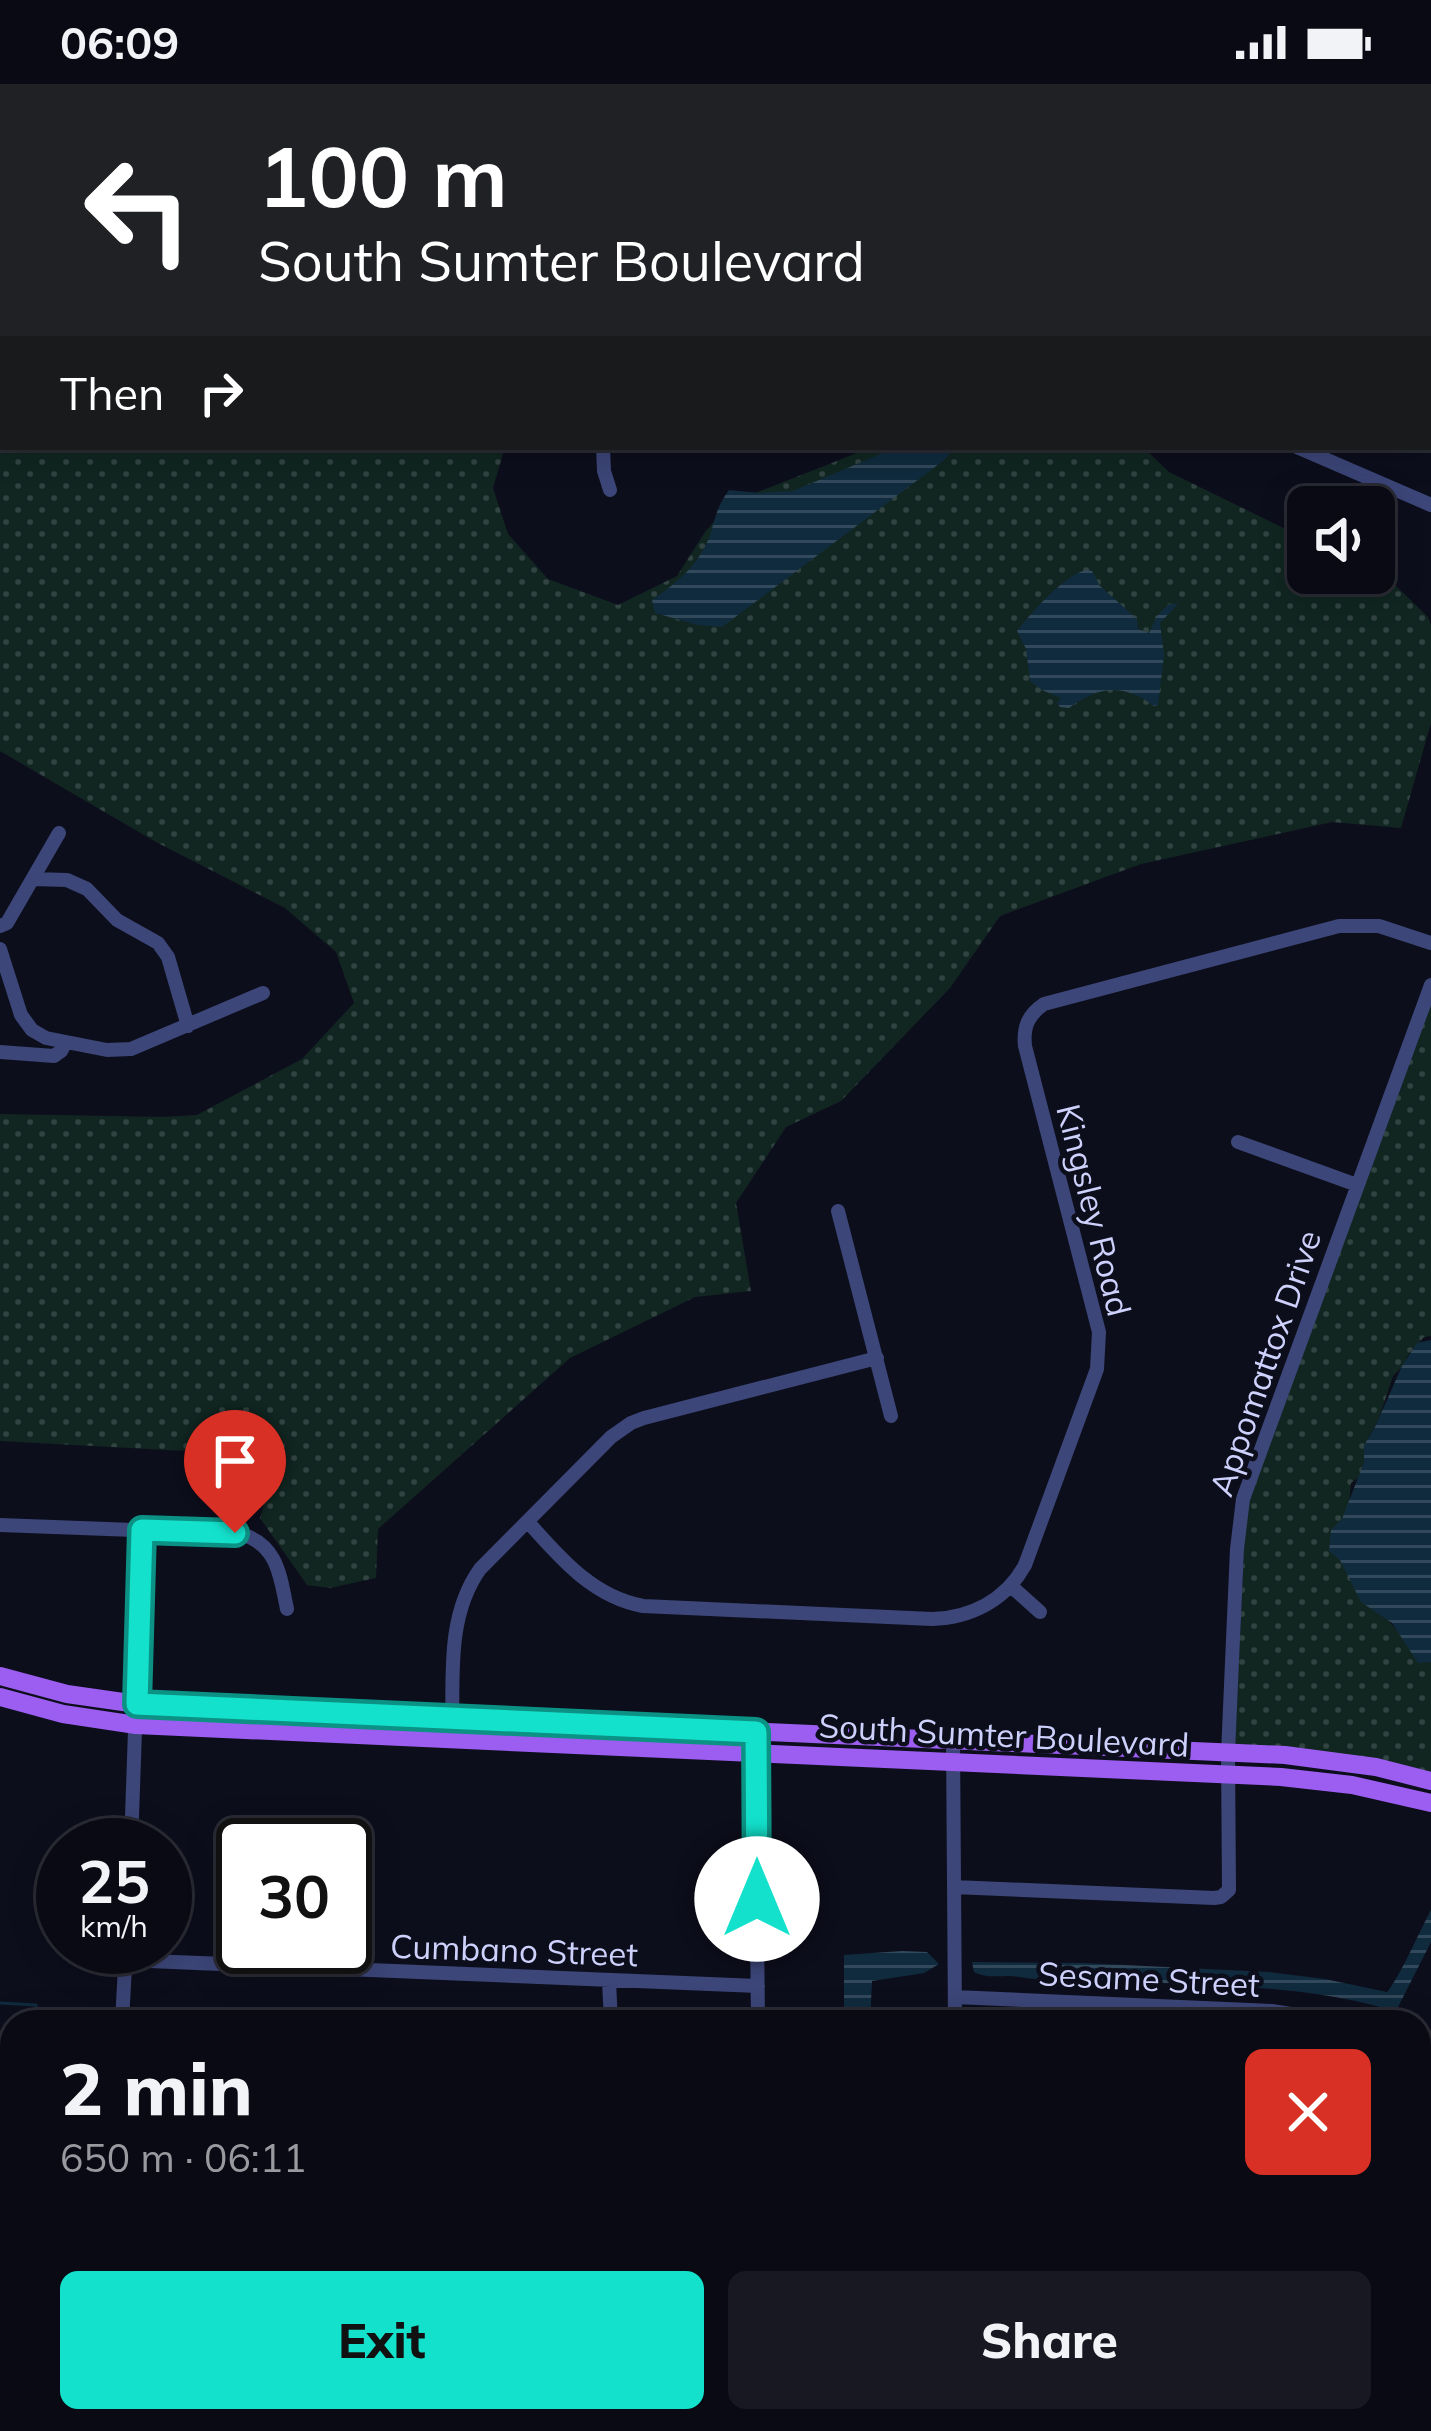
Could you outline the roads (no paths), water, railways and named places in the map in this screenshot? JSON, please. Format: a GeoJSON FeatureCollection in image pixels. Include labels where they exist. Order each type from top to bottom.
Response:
{"type":"FeatureCollection","features":[{"type":"Feature","properties":{"kind":"main road","name":"South Sumter Boulevard"},"geometry":{"type":"LineString","coordinates":[[0,1676],[67,1694],[137,1704],[1228,1753],[1327,1760],[1431,1781]]}},
{"type":"Feature","properties":{"kind":"main road","name":"South Sumter Boulevard"},"geometry":{"type":"LineString","coordinates":[[0,1697],[63,1714],[136,1725],[1228,1774],[1332,1782],[1431,1803]]}},
{"type":"Feature","properties":{"kind":"street"},"geometry":{"type":"LineString","coordinates":[[603,450],[610,490]]}},
{"type":"Feature","properties":{"kind":"street"},"geometry":{"type":"LineString","coordinates":[[1304,450],[1431,506]]}},
{"type":"Feature","properties":{"kind":"street"},"geometry":{"type":"LineString","coordinates":[[0,926],[8,922],[59,833]]}},
{"type":"Feature","properties":{"kind":"street"},"geometry":{"type":"LineString","coordinates":[[33,879],[68,880],[87,889],[117,920],[158,943],[168,957],[188,1026]]}},
{"type":"Feature","properties":{"kind":"street","name":"Kingsley Road"},"geometry":{"type":"LineString","coordinates":[[1011,1586],[1030,1554],[1100,1351],[1025,1046],[1030,1017],[1044,1004],[1339,926],[1379,926],[1431,943]]}},
{"type":"Feature","properties":{"kind":"street"},"geometry":{"type":"LineString","coordinates":[[0,950],[25,1023],[41,1036],[107,1050],[131,1049],[263,993]]}},
{"type":"Feature","properties":{"kind":"street","name":"Appomattox Drive"},"geometry":{"type":"LineString","coordinates":[[954,1887],[1220,1897],[1231,1886],[1226,1831],[1228,1753],[1243,1499],[1431,985]]}},
{"type":"Feature","properties":{"kind":"street"},"geometry":{"type":"LineString","coordinates":[[0,1052],[55,1056],[66,1042]]}},
{"type":"Feature","properties":{"kind":"street"},"geometry":{"type":"LineString","coordinates":[[1238,1142],[1357,1185]]}},
{"type":"Feature","properties":{"kind":"street"},"geometry":{"type":"LineString","coordinates":[[838,1210],[891,1416]]}},
{"type":"Feature","properties":{"kind":"street"},"geometry":{"type":"LineString","coordinates":[[452,1739],[455,1627],[462,1600],[480,1569],[611,1437],[631,1423],[877,1358]]}},
{"type":"Feature","properties":{"kind":"street"},"geometry":{"type":"LineString","coordinates":[[527,1522],[593,1587],[616,1600],[643,1606],[944,1618],[974,1611],[1011,1586],[1040,1612]]}},
{"type":"Feature","properties":{"kind":"street"},"geometry":{"type":"LineString","coordinates":[[0,1525],[252,1537],[266,1546],[277,1563],[286,1610]]}},
{"type":"Feature","properties":{"kind":"street"},"geometry":{"type":"LineString","coordinates":[[131,1818],[142,1530]]}},
{"type":"Feature","properties":{"kind":"street"},"geometry":{"type":"LineString","coordinates":[[756,1732],[758,2010]]}},
{"type":"Feature","properties":{"kind":"street"},"geometry":{"type":"LineString","coordinates":[[953,1740],[955,2010]]}},
{"type":"Feature","properties":{"kind":"street","name":"Cumbano Street"},"geometry":{"type":"LineString","coordinates":[[192,1957],[758,1986]]}},
{"type":"Feature","properties":{"kind":"street"},"geometry":{"type":"LineString","coordinates":[[123,2010],[124,1974]]}},
{"type":"Feature","properties":{"kind":"street"},"geometry":{"type":"LineString","coordinates":[[609,1981],[610,2010]]}},
{"type":"Feature","properties":{"kind":"street","name":"Sesame Street"},"geometry":{"type":"LineString","coordinates":[[955,1997],[1249,2010]]}},
{"type":"Feature","properties":{"kind":"water"},"geometry":{"type":"Polygon","coordinates":[[[890,450],[953,450],[722,627],[655,613],[652,600],[694,564],[729,490],[793,491],[890,450]]]}},
{"type":"Feature","properties":{"kind":"water"},"geometry":{"type":"Polygon","coordinates":[[[1087,570],[1137,619],[1138,629],[1149,633],[1169,604],[1178,604],[1160,623],[1164,655],[1158,705],[1111,690],[1069,708],[1060,707],[1061,698],[1030,681],[1026,649],[1017,631],[1059,586],[1087,570]]]}},
{"type":"Feature","properties":{"kind":"water"},"geometry":{"type":"Polygon","coordinates":[[[1431,1340],[1431,1662],[1418,1663],[1392,1623],[1361,1602],[1340,1560],[1329,1551],[1331,1530],[1342,1519],[1364,1462],[1364,1445],[1402,1366],[1417,1343],[1431,1340]]]}},
{"type":"Feature","properties":{"kind":"water"},"geometry":{"type":"Polygon","coordinates":[[[1431,1910],[1431,1942],[1397,2009],[1267,1989],[987,1976],[974,1972],[972,1962],[1269,1972],[1387,1992],[1431,1910]]]}},
{"type":"Feature","properties":{"kind":"water"},"geometry":{"type":"Polygon","coordinates":[[[927,1952],[939,1964],[924,1973],[872,1981],[871,2010],[844,2010],[844,1955],[927,1952]]]}},
{"type":"Feature","properties":{"kind":"waterway"},"geometry":{"type":"LineString","coordinates":[[0,2003],[36,2005],[37,2010]]}}]}
